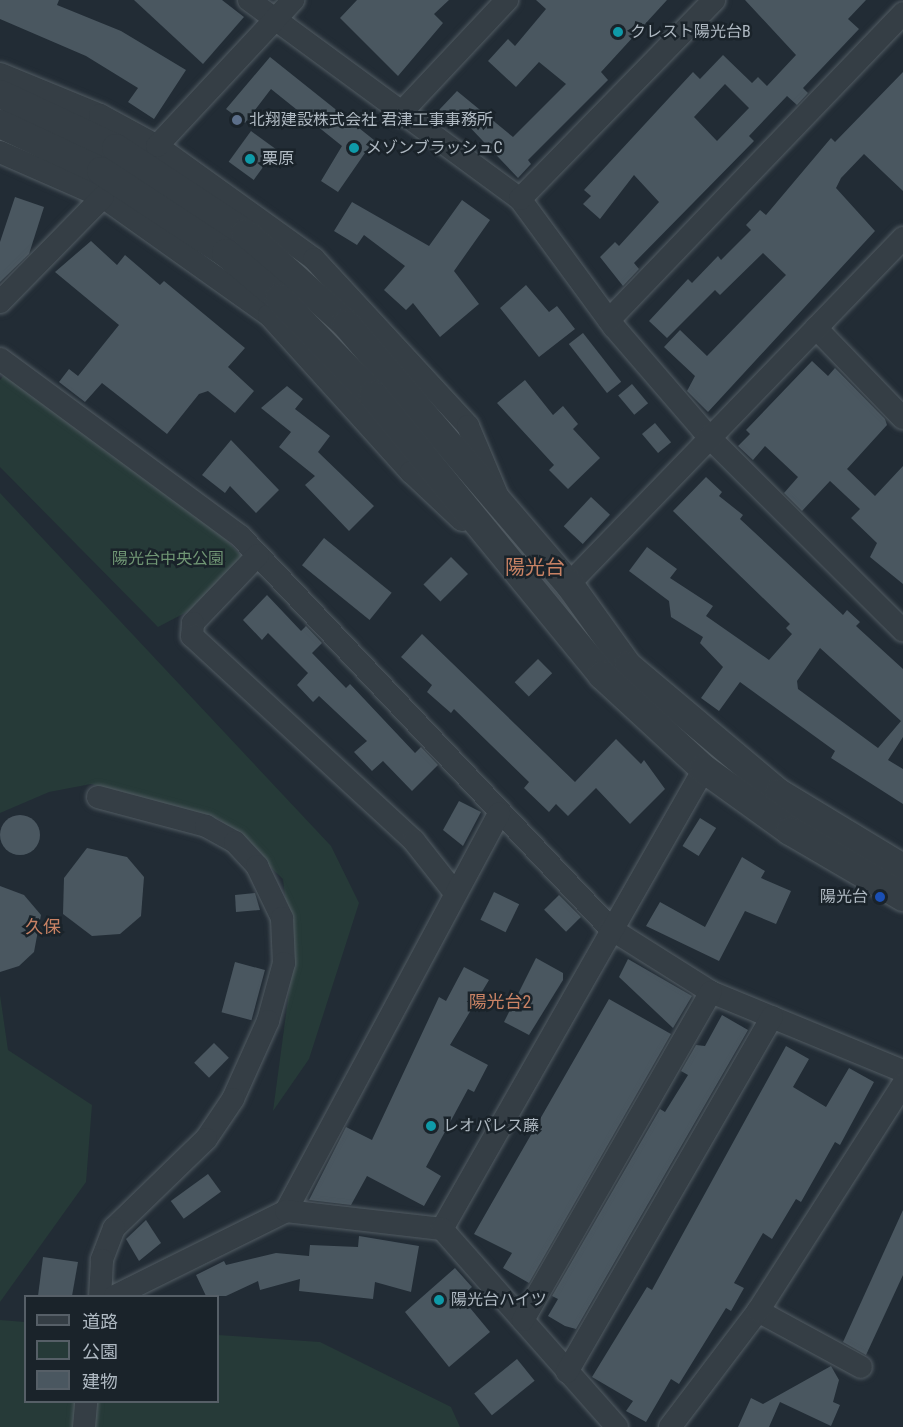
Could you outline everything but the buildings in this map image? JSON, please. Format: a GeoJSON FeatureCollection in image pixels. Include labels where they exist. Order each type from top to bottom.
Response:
{"type":"FeatureCollection","features":[{"type":"Feature","properties":{"kind":"street"},"geometry":{"type":"LineString","coordinates":[[249,0],[399,115],[520,199],[609,320],[709,437],[903,630]]}},
{"type":"Feature","properties":{"kind":"street"},"geometry":{"type":"LineString","coordinates":[[157,146],[292,0]]}},
{"type":"Feature","properties":{"kind":"street"},"geometry":{"type":"LineString","coordinates":[[399,115],[507,0]]}},
{"type":"Feature","properties":{"kind":"street"},"geometry":{"type":"LineString","coordinates":[[520,199],[714,0]]}},
{"type":"Feature","properties":{"kind":"street"},"geometry":{"type":"LineString","coordinates":[[609,320],[903,14]]}},
{"type":"Feature","properties":{"kind":"street"},"geometry":{"type":"LineString","coordinates":[[0,74],[157,146],[314,260],[384,332],[468,426],[502,508]]}},
{"type":"Feature","properties":{"kind":"street"},"geometry":{"type":"LineString","coordinates":[[0,94],[116,148],[245,234],[346,324],[457,476],[500,547],[602,675],[705,769],[833,860],[903,897]]}},
{"type":"Feature","properties":{"kind":"street"},"geometry":{"type":"LineString","coordinates":[[0,124],[102,171],[226,253],[328,344],[457,476],[502,508],[569,584],[628,666],[703,732],[779,793],[903,868]]}},
{"type":"Feature","properties":{"kind":"street"},"geometry":{"type":"LineString","coordinates":[[0,152],[103,197],[269,315],[411,472],[500,547]]}},
{"type":"Feature","properties":{"kind":"street"},"geometry":{"type":"LineString","coordinates":[[0,302],[103,197]]}},
{"type":"Feature","properties":{"kind":"street"},"geometry":{"type":"LineString","coordinates":[[569,584],[903,238]]}},
{"type":"Feature","properties":{"kind":"street"},"geometry":{"type":"LineString","coordinates":[[816,328],[903,418]]}},
{"type":"Feature","properties":{"kind":"street"},"geometry":{"type":"LineString","coordinates":[[0,359],[101,429],[258,555],[611,929],[711,992],[903,1071]]}},
{"type":"Feature","properties":{"kind":"street"},"geometry":{"type":"LineString","coordinates":[[258,555],[193,623],[192,636],[414,841],[455,893]]}},
{"type":"Feature","properties":{"kind":"street"},"geometry":{"type":"LineString","coordinates":[[442,1229],[611,929],[705,769]]}},
{"type":"Feature","properties":{"kind":"street"},"geometry":{"type":"LineString","coordinates":[[98,797],[206,826],[235,842],[257,866],[282,918],[284,963],[268,1022],[233,1099],[206,1139],[114,1228],[102,1260],[100,1295]]}},
{"type":"Feature","properties":{"kind":"street"},"geometry":{"type":"LineString","coordinates":[[286,1211],[500,813]]}},
{"type":"Feature","properties":{"kind":"street"},"geometry":{"type":"LineString","coordinates":[[523,1320],[711,992]]}},
{"type":"Feature","properties":{"kind":"street"},"geometry":{"type":"LineString","coordinates":[[567,1372],[772,1017]]}},
{"type":"Feature","properties":{"kind":"street"},"geometry":{"type":"LineString","coordinates":[[670,1427],[758,1311],[903,1084]]}},
{"type":"Feature","properties":{"kind":"street"},"geometry":{"type":"LineString","coordinates":[[117,1295],[286,1211],[442,1229],[617,1427]]}},
{"type":"Feature","properties":{"kind":"street"},"geometry":{"type":"LineString","coordinates":[[758,1311],[861,1367]]}},
{"type":"Feature","properties":{"kind":"street"},"geometry":{"type":"LineString","coordinates":[[84,1427],[86,1403]]}},
{"type":"Feature","properties":{"kind":"green space","name":"陽光台中央公園"},"geometry":{"type":"Polygon","coordinates":[[[5,374],[207,519],[244,559],[204,603],[158,627],[0,467],[0,380],[5,374]]]}},
{"type":"Feature","properties":{"kind":"green space"},"geometry":{"type":"Polygon","coordinates":[[[0,493],[331,846],[359,903],[309,1059],[273,1111],[293,962],[283,879],[219,819],[91,784],[49,792],[0,813],[0,493]]]}},
{"type":"Feature","properties":{"kind":"green space"},"geometry":{"type":"Polygon","coordinates":[[[0,995],[8,1050],[92,1105],[86,1182],[0,1302],[0,995]]]}},
{"type":"Feature","properties":{"kind":"green space"},"geometry":{"type":"Polygon","coordinates":[[[0,1320],[24,1322],[24,1403],[219,1403],[219,1335],[320,1342],[451,1407],[460,1427],[0,1427],[0,1320]]]}},
{"type":"Feature","properties":{"kind":"place","name":"クレスト陽光台B"},"geometry":{"type":"Point","coordinates":[618,32]}},
{"type":"Feature","properties":{"kind":"place","name":"北翔建設株式会社 君津工事事務所"},"geometry":{"type":"Point","coordinates":[237,120]}},
{"type":"Feature","properties":{"kind":"place","name":"メゾンブラッシュC"},"geometry":{"type":"Point","coordinates":[354,148]}},
{"type":"Feature","properties":{"kind":"place","name":"栗原"},"geometry":{"type":"Point","coordinates":[250,159]}},
{"type":"Feature","properties":{"kind":"place","name":"陽光台"},"geometry":{"type":"Point","coordinates":[880,897]}},
{"type":"Feature","properties":{"kind":"place","name":"レオパレス藤"},"geometry":{"type":"Point","coordinates":[431,1126]}},
{"type":"Feature","properties":{"kind":"place","name":"陽光台ハイツ"},"geometry":{"type":"Point","coordinates":[439,1300]}},
{"type":"Feature","properties":{"kind":"district","name":"陽光台"},"geometry":{"type":"Point","coordinates":[535,567]}},
{"type":"Feature","properties":{"kind":"district","name":"久保"},"geometry":{"type":"Point","coordinates":[43,927]}},
{"type":"Feature","properties":{"kind":"district","name":"陽光台2"},"geometry":{"type":"Point","coordinates":[500,1002]}}]}
